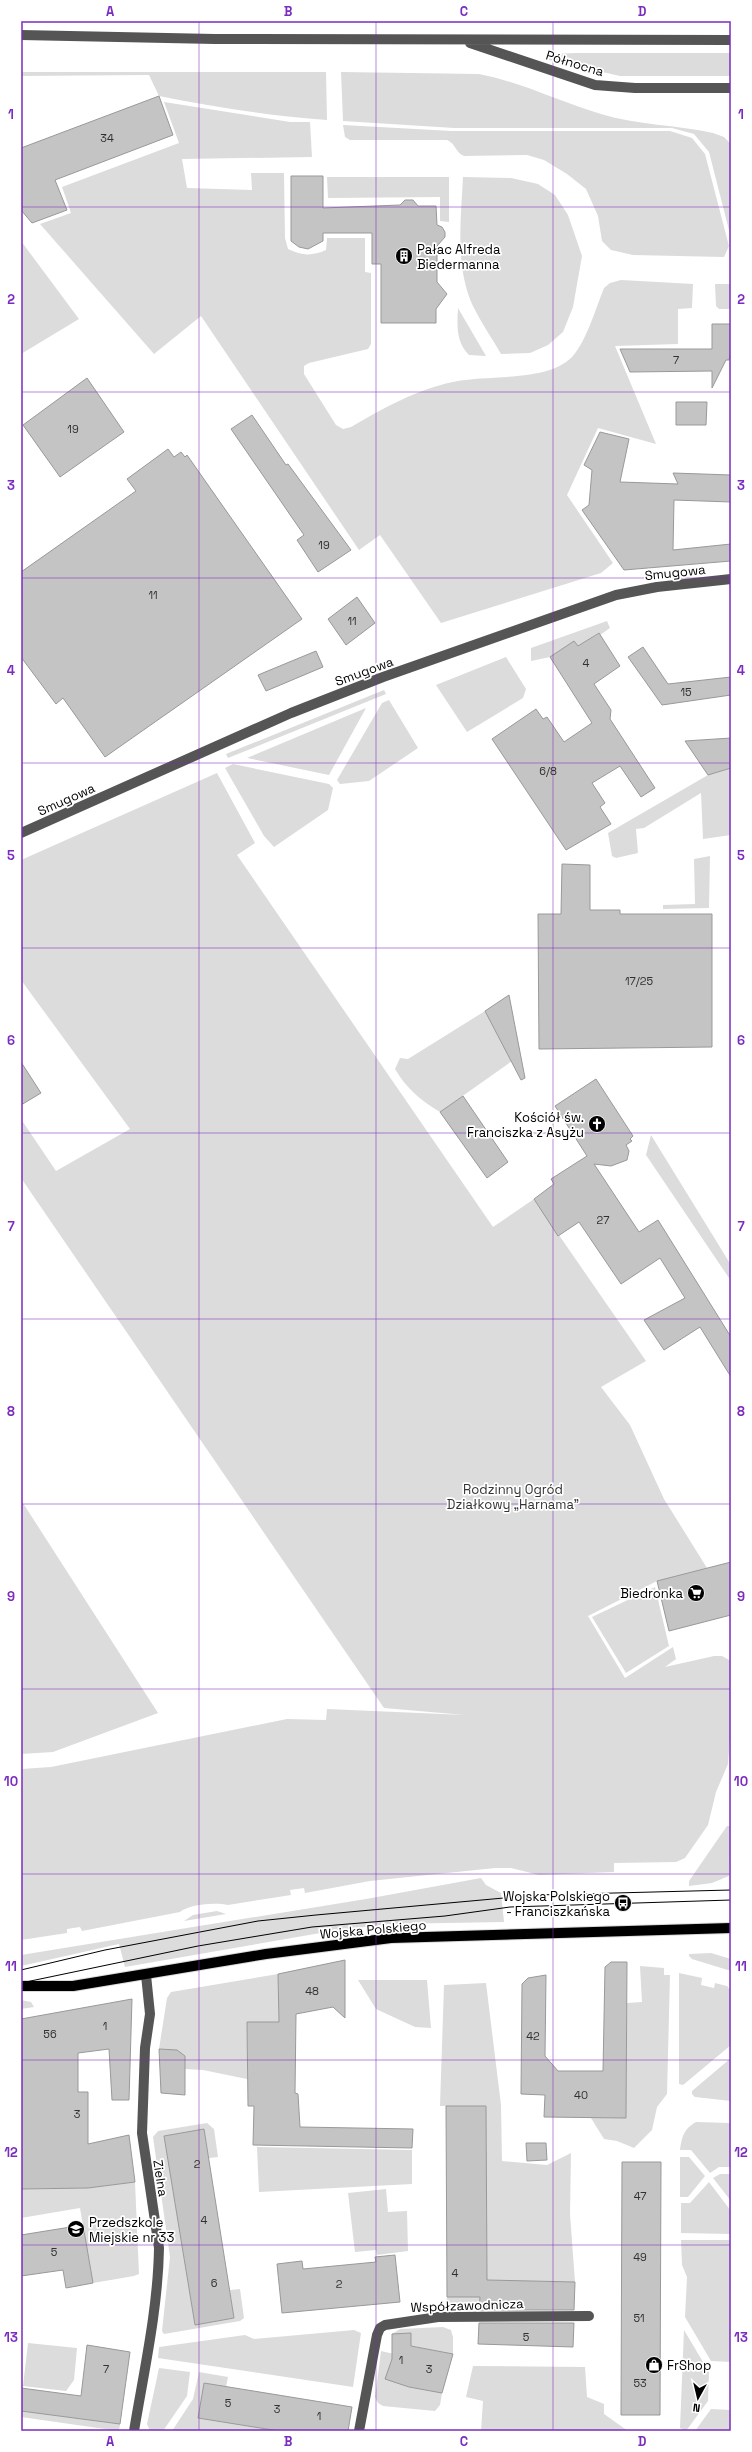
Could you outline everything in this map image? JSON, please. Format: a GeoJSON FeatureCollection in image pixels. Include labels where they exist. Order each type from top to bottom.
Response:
{"type":"FeatureCollection","features":[{"type":"Feature","properties":{"kind":"main road","name":"Wojska Polskiego"},"geometry":{"type":"LineString","coordinates":[[21,1986],[73,1986],[289,1951],[391,1938],[731,1928]]}},
{"type":"Feature","properties":{"kind":"street","name":"Północna"},"geometry":{"type":"LineString","coordinates":[[21,35],[215,39],[731,40]]}},
{"type":"Feature","properties":{"kind":"street","name":"Północna"},"geometry":{"type":"LineString","coordinates":[[463,40],[595,85],[636,88],[731,88]]}},
{"type":"Feature","properties":{"kind":"street","name":"Smugowa"},"geometry":{"type":"LineString","coordinates":[[21,833],[290,713],[390,675],[616,595],[657,586],[731,579]]}},
{"type":"Feature","properties":{"kind":"street","name":"Zielna"},"geometry":{"type":"LineString","coordinates":[[134,2431],[153,2315],[159,2248],[141,2122],[145,2048],[150,2014],[146,1975]]}},
{"type":"Feature","properties":{"kind":"street","name":"Współzawodnicza"},"geometry":{"type":"LineString","coordinates":[[359,2431],[380,2328],[402,2321],[438,2317],[589,2316]]}},
{"type":"Feature","properties":{"kind":"green space"},"geometry":{"type":"Polygon","coordinates":[[[731,53],[731,76],[620,76],[549,60],[548,57],[550,54],[731,53]]]}},
{"type":"Feature","properties":{"kind":"green space"},"geometry":{"type":"Polygon","coordinates":[[[21,72],[326,72],[327,120],[243,111],[159,96],[149,75],[21,76],[21,72]]]}},
{"type":"Feature","properties":{"kind":"green space"},"geometry":{"type":"Polygon","coordinates":[[[341,72],[479,74],[510,82],[615,118],[699,130],[724,137],[731,144],[731,238],[709,152],[694,134],[672,128],[454,128],[343,121],[341,72]]]}},
{"type":"Feature","properties":{"kind":"green space"},"geometry":{"type":"Polygon","coordinates":[[[164,102],[290,122],[310,122],[312,157],[182,159],[187,188],[252,190],[251,173],[284,173],[285,238],[288,249],[302,254],[316,253],[326,250],[327,238],[365,238],[365,272],[371,273],[371,344],[368,349],[309,363],[304,366],[304,374],[336,425],[343,429],[351,427],[400,400],[439,385],[467,380],[532,374],[547,371],[561,365],[572,357],[582,343],[604,288],[610,283],[621,280],[693,284],[692,308],[678,309],[678,344],[615,346],[656,444],[598,428],[567,495],[613,563],[601,573],[441,623],[380,535],[359,550],[201,316],[154,354],[40,224],[71,213],[62,187],[179,143],[164,102]]]}},
{"type":"Feature","properties":{"kind":"green space"},"geometry":{"type":"Polygon","coordinates":[[[343,125],[451,131],[670,131],[692,138],[705,154],[729,246],[724,257],[633,255],[611,250],[602,241],[598,216],[586,189],[567,174],[544,160],[527,155],[464,156],[459,153],[450,141],[447,140],[350,140],[345,137],[343,125]]]}},
{"type":"Feature","properties":{"kind":"green space"},"geometry":{"type":"Polygon","coordinates":[[[327,177],[449,177],[449,222],[440,221],[440,197],[328,198],[327,177]]]}},
{"type":"Feature","properties":{"kind":"green space"},"geometry":{"type":"Polygon","coordinates":[[[463,177],[511,178],[538,184],[555,195],[568,215],[582,256],[573,307],[563,332],[548,345],[530,353],[501,354],[472,304],[463,274],[461,258],[460,225],[463,177]]]}},
{"type":"Feature","properties":{"kind":"green space"},"geometry":{"type":"Polygon","coordinates":[[[21,241],[79,319],[21,354],[21,241]]]}},
{"type":"Feature","properties":{"kind":"green space"},"geometry":{"type":"Polygon","coordinates":[[[715,284],[731,284],[731,309],[719,309],[716,306],[715,284]]]}},
{"type":"Feature","properties":{"kind":"green space"},"geometry":{"type":"Polygon","coordinates":[[[458,308],[486,356],[469,355],[462,345],[458,333],[458,308]]]}},
{"type":"Feature","properties":{"kind":"green space"},"geometry":{"type":"Polygon","coordinates":[[[607,621],[610,628],[600,635],[598,633],[578,646],[574,642],[550,657],[531,661],[531,648],[607,621]]]}},
{"type":"Feature","properties":{"kind":"green space"},"geometry":{"type":"Polygon","coordinates":[[[506,657],[526,689],[523,698],[467,732],[436,685],[506,657]]]}},
{"type":"Feature","properties":{"kind":"green space"},"geometry":{"type":"Polygon","coordinates":[[[384,690],[386,694],[228,758],[226,754],[384,690]]]}},
{"type":"Feature","properties":{"kind":"green space"},"geometry":{"type":"Polygon","coordinates":[[[389,700],[418,748],[369,781],[340,784],[337,780],[382,703],[389,700]]]}},
{"type":"Feature","properties":{"kind":"green space"},"geometry":{"type":"Polygon","coordinates":[[[366,708],[329,775],[247,758],[366,708]]]}},
{"type":"Feature","properties":{"kind":"green space"},"geometry":{"type":"Polygon","coordinates":[[[233,764],[329,784],[333,788],[328,810],[274,847],[264,836],[225,768],[233,764]]]}},
{"type":"Feature","properties":{"kind":"green space"},"geometry":{"type":"Polygon","coordinates":[[[731,768],[731,835],[703,839],[701,793],[644,828],[636,829],[638,853],[616,858],[612,856],[608,833],[708,775],[731,768]]]}},
{"type":"Feature","properties":{"kind":"green space","name":"Rodzinny Ogród Działkowy „Harnama”"},"geometry":{"type":"Polygon","coordinates":[[[217,773],[255,843],[237,855],[493,1227],[534,1199],[646,1361],[601,1387],[630,1425],[664,1499],[707,1568],[657,1581],[588,1616],[625,1678],[673,1647],[676,1659],[665,1667],[714,1656],[722,1656],[731,1661],[731,1723],[728,1764],[716,1792],[708,1825],[685,1858],[676,1862],[614,1863],[614,1872],[539,1875],[511,1868],[495,1868],[370,1881],[305,1893],[304,1888],[290,1890],[291,1895],[228,1905],[196,1905],[180,1912],[82,1931],[80,1927],[67,1929],[67,1933],[21,1940],[21,1769],[51,1767],[287,1719],[326,1720],[327,1709],[465,1715],[384,1708],[21,1178],[21,1119],[56,1171],[130,1129],[21,980],[21,860],[217,773]]]}},
{"type":"Feature","properties":{"kind":"green space"},"geometry":{"type":"Polygon","coordinates":[[[710,856],[709,908],[663,909],[663,905],[695,904],[694,859],[710,856]]]}},
{"type":"Feature","properties":{"kind":"green space"},"geometry":{"type":"Polygon","coordinates":[[[485,1011],[512,1061],[440,1112],[414,1094],[395,1069],[400,1058],[408,1059],[485,1011]]]}},
{"type":"Feature","properties":{"kind":"green space"},"geometry":{"type":"Polygon","coordinates":[[[651,1135],[731,1265],[731,1281],[646,1155],[651,1135]]]}},
{"type":"Feature","properties":{"kind":"green space"},"geometry":{"type":"Polygon","coordinates":[[[21,1500],[158,1713],[53,1752],[21,1754],[21,1500]]]}},
{"type":"Feature","properties":{"kind":"green space"},"geometry":{"type":"Polygon","coordinates":[[[655,1587],[669,1646],[626,1673],[592,1617],[655,1587]]]}},
{"type":"Feature","properties":{"kind":"green space"},"geometry":{"type":"Polygon","coordinates":[[[727,1826],[731,1826],[729,1876],[712,1883],[689,1886],[689,1881],[727,1826]]]}},
{"type":"Feature","properties":{"kind":"green space"},"geometry":{"type":"Polygon","coordinates":[[[481,1878],[486,1885],[501,1893],[504,1922],[389,1924],[332,1931],[125,1967],[119,1944],[21,1966],[21,1955],[366,1899],[481,1878]]]}},
{"type":"Feature","properties":{"kind":"green space"},"geometry":{"type":"Polygon","coordinates":[[[217,1911],[226,1914],[184,1921],[193,1915],[217,1911]]]}},
{"type":"Feature","properties":{"kind":"green space"},"geometry":{"type":"Polygon","coordinates":[[[711,1953],[731,1959],[731,1971],[692,1959],[689,1956],[689,1954],[711,1953]]]}},
{"type":"Feature","properties":{"kind":"green space"},"geometry":{"type":"Polygon","coordinates":[[[640,1966],[664,1968],[664,1975],[670,1975],[667,2094],[657,2107],[652,2130],[634,2148],[617,2141],[604,2139],[591,2118],[626,2118],[627,2003],[642,2002],[640,1966]]]}},
{"type":"Feature","properties":{"kind":"green space"},"geometry":{"type":"Polygon","coordinates":[[[679,1973],[702,1978],[701,1985],[714,1988],[715,1983],[727,1986],[731,1991],[731,2045],[683,2085],[679,2084],[679,1973]]]}},
{"type":"Feature","properties":{"kind":"green space"},"geometry":{"type":"Polygon","coordinates":[[[278,1974],[279,2022],[247,2022],[247,2079],[203,2070],[185,2069],[185,2056],[177,2050],[159,2049],[167,1998],[171,1992],[278,1974]]]}},
{"type":"Feature","properties":{"kind":"green space"},"geometry":{"type":"Polygon","coordinates":[[[358,1980],[427,1980],[431,2028],[415,2027],[376,2009],[358,1980]]]}},
{"type":"Feature","properties":{"kind":"green space"},"geometry":{"type":"Polygon","coordinates":[[[486,1983],[501,2105],[502,2161],[547,2165],[571,2153],[570,2214],[575,2282],[518,2281],[517,2307],[445,2307],[447,2297],[487,2297],[486,2106],[440,2106],[444,1985],[486,1983]]]}},
{"type":"Feature","properties":{"kind":"green space"},"geometry":{"type":"Polygon","coordinates":[[[21,2000],[31,2002],[34,2007],[21,2009],[21,2000]]]}},
{"type":"Feature","properties":{"kind":"green space"},"geometry":{"type":"Polygon","coordinates":[[[731,2058],[731,2101],[695,2097],[692,2094],[692,2091],[731,2058]]]}},
{"type":"Feature","properties":{"kind":"green space"},"geometry":{"type":"Polygon","coordinates":[[[696,2122],[731,2123],[731,2167],[719,2167],[710,2173],[691,2150],[680,2150],[684,2133],[696,2122]]]}},
{"type":"Feature","properties":{"kind":"green space"},"geometry":{"type":"Polygon","coordinates":[[[207,2123],[214,2129],[218,2157],[209,2158],[204,2129],[164,2136],[195,2325],[234,2318],[230,2290],[240,2289],[244,2318],[240,2321],[164,2334],[162,2331],[170,2257],[153,2137],[158,2131],[207,2123]]]}},
{"type":"Feature","properties":{"kind":"green space"},"geometry":{"type":"Polygon","coordinates":[[[257,2147],[412,2150],[412,2184],[259,2192],[257,2147]]]}},
{"type":"Feature","properties":{"kind":"green space"},"geometry":{"type":"Polygon","coordinates":[[[680,2157],[689,2157],[705,2176],[688,2197],[680,2197],[680,2157]]]}},
{"type":"Feature","properties":{"kind":"green space"},"geometry":{"type":"Polygon","coordinates":[[[720,2174],[731,2174],[731,2201],[713,2178],[720,2174]]]}},
{"type":"Feature","properties":{"kind":"green space"},"geometry":{"type":"Polygon","coordinates":[[[135,2182],[139,2274],[134,2276],[93,2283],[80,2208],[21,2218],[21,2189],[88,2188],[135,2182]]]}},
{"type":"Feature","properties":{"kind":"green space"},"geometry":{"type":"Polygon","coordinates":[[[709,2182],[731,2211],[731,2234],[681,2233],[681,2203],[690,2203],[709,2182]]]}},
{"type":"Feature","properties":{"kind":"green space"},"geometry":{"type":"Polygon","coordinates":[[[386,2189],[388,2212],[407,2211],[408,2251],[377,2255],[376,2250],[355,2252],[348,2193],[386,2189]]]}},
{"type":"Feature","properties":{"kind":"green space"},"geometry":{"type":"Polygon","coordinates":[[[681,2240],[731,2240],[731,2362],[711,2361],[685,2317],[687,2277],[682,2265],[681,2240]]]}},
{"type":"Feature","properties":{"kind":"green space"},"geometry":{"type":"Polygon","coordinates":[[[443,2327],[451,2330],[453,2337],[453,2354],[411,2346],[411,2333],[392,2334],[400,2329],[443,2327]]]}},
{"type":"Feature","properties":{"kind":"green space"},"geometry":{"type":"Polygon","coordinates":[[[354,2330],[361,2333],[353,2387],[158,2358],[159,2347],[245,2335],[254,2339],[354,2330]]]}},
{"type":"Feature","properties":{"kind":"green space"},"geometry":{"type":"Polygon","coordinates":[[[684,2330],[709,2372],[708,2401],[686,2431],[680,2428],[684,2330]]]}},
{"type":"Feature","properties":{"kind":"green space"},"geometry":{"type":"Polygon","coordinates":[[[28,2343],[77,2348],[74,2380],[66,2391],[23,2386],[28,2343]]]}},
{"type":"Feature","properties":{"kind":"green space"},"geometry":{"type":"Polygon","coordinates":[[[381,2351],[394,2354],[386,2379],[409,2387],[442,2393],[440,2405],[435,2411],[383,2406],[378,2403],[375,2397],[381,2351]]]}},
{"type":"Feature","properties":{"kind":"green space"},"geometry":{"type":"Polygon","coordinates":[[[473,2366],[585,2367],[587,2397],[604,2404],[604,2414],[628,2431],[481,2431],[483,2401],[466,2397],[473,2366]]]}},
{"type":"Feature","properties":{"kind":"green space"},"geometry":{"type":"Polygon","coordinates":[[[159,2368],[190,2372],[187,2396],[163,2431],[150,2431],[147,2424],[159,2368]]]}},
{"type":"Feature","properties":{"kind":"green space"},"geometry":{"type":"Polygon","coordinates":[[[199,2372],[228,2377],[226,2387],[204,2383],[198,2418],[279,2431],[172,2431],[193,2399],[199,2372]]]}},
{"type":"Feature","properties":{"kind":"green space"},"geometry":{"type":"Polygon","coordinates":[[[711,2409],[731,2410],[731,2431],[695,2431],[711,2409]]]}},
{"type":"Feature","properties":{"kind":"green space"},"geometry":{"type":"Polygon","coordinates":[[[21,2411],[120,2424],[119,2431],[21,2417],[21,2411]]]}},
{"type":"Feature","properties":{"kind":"building"},"geometry":{"type":"Polygon","coordinates":[[[159,96],[173,135],[55,180],[67,210],[32,223],[21,210],[21,148],[159,96]]]}},
{"type":"Feature","properties":{"kind":"building","name":"Pałac Alfreda Biedermanna"},"geometry":{"type":"Polygon","coordinates":[[[291,176],[323,176],[323,208],[400,205],[405,200],[413,200],[418,206],[436,206],[437,225],[442,227],[445,232],[445,237],[437,246],[437,282],[447,294],[436,309],[436,323],[381,323],[381,264],[372,264],[372,233],[323,233],[323,241],[308,249],[299,247],[291,241],[291,176]]]}},
{"type":"Feature","properties":{"kind":"building"},"geometry":{"type":"Polygon","coordinates":[[[712,324],[731,324],[731,350],[729,360],[726,360],[712,388],[712,371],[630,372],[620,349],[712,349],[712,324]]]}},
{"type":"Feature","properties":{"kind":"building"},"geometry":{"type":"Polygon","coordinates":[[[87,378],[124,432],[60,477],[23,425],[87,378]]]}},
{"type":"Feature","properties":{"kind":"building"},"geometry":{"type":"Polygon","coordinates":[[[676,402],[707,402],[706,425],[676,425],[676,402]]]}},
{"type":"Feature","properties":{"kind":"building"},"geometry":{"type":"Polygon","coordinates":[[[252,415],[286,465],[288,464],[351,550],[318,572],[297,540],[304,535],[231,429],[252,415]]]}},
{"type":"Feature","properties":{"kind":"building"},"geometry":{"type":"Polygon","coordinates":[[[600,432],[629,439],[620,482],[678,484],[673,473],[731,475],[731,502],[674,500],[673,550],[731,544],[731,561],[624,570],[582,510],[589,505],[592,470],[584,465],[600,432]]]}},
{"type":"Feature","properties":{"kind":"building"},"geometry":{"type":"Polygon","coordinates":[[[168,449],[174,457],[181,452],[185,457],[187,455],[302,619],[105,757],[63,698],[56,704],[21,657],[21,572],[136,491],[127,479],[168,449]]]}},
{"type":"Feature","properties":{"kind":"building"},"geometry":{"type":"Polygon","coordinates":[[[357,597],[375,623],[346,645],[328,619],[357,597]]]}},
{"type":"Feature","properties":{"kind":"building"},"geometry":{"type":"Polygon","coordinates":[[[599,633],[620,666],[594,684],[611,710],[610,719],[655,788],[641,797],[620,766],[592,783],[605,803],[600,807],[611,824],[566,850],[492,739],[536,709],[543,719],[547,717],[564,742],[592,723],[550,657],[574,641],[578,646],[599,633]]]}},
{"type":"Feature","properties":{"kind":"building"},"geometry":{"type":"Polygon","coordinates":[[[643,647],[668,684],[731,677],[731,695],[662,705],[628,657],[643,647]]]}},
{"type":"Feature","properties":{"kind":"building"},"geometry":{"type":"Polygon","coordinates":[[[316,651],[323,667],[266,691],[258,675],[316,651]]]}},
{"type":"Feature","properties":{"kind":"building"},"geometry":{"type":"Polygon","coordinates":[[[731,738],[731,768],[708,775],[685,741],[731,738]]]}},
{"type":"Feature","properties":{"kind":"building"},"geometry":{"type":"Polygon","coordinates":[[[562,864],[590,865],[590,910],[620,910],[620,914],[712,914],[712,1047],[539,1049],[538,914],[561,914],[562,864]]]}},
{"type":"Feature","properties":{"kind":"building"},"geometry":{"type":"Polygon","coordinates":[[[509,995],[525,1078],[521,1080],[485,1011],[509,995]]]}},
{"type":"Feature","properties":{"kind":"building"},"geometry":{"type":"Polygon","coordinates":[[[21,1062],[41,1093],[21,1105],[21,1062]]]}},
{"type":"Feature","properties":{"kind":"building"},"geometry":{"type":"Polygon","coordinates":[[[596,1079],[633,1136],[630,1139],[632,1141],[626,1145],[629,1151],[627,1160],[611,1166],[594,1164],[639,1232],[658,1220],[731,1337],[731,1377],[700,1327],[664,1350],[644,1320],[685,1298],[660,1258],[621,1284],[579,1222],[558,1236],[534,1199],[554,1184],[551,1179],[587,1156],[555,1106],[596,1079]]]}},
{"type":"Feature","properties":{"kind":"building"},"geometry":{"type":"Polygon","coordinates":[[[463,1096],[508,1162],[487,1178],[440,1112],[463,1096]]]}},
{"type":"Feature","properties":{"kind":"building","name":"Biedronka"},"geometry":{"type":"Polygon","coordinates":[[[731,1562],[731,1615],[669,1631],[657,1581],[731,1562]]]}},
{"type":"Feature","properties":{"kind":"building"},"geometry":{"type":"Polygon","coordinates":[[[345,1960],[345,2018],[333,2007],[296,2014],[295,2093],[298,2094],[300,2127],[413,2129],[412,2148],[253,2145],[254,2106],[248,2106],[247,2022],[279,2022],[278,1974],[345,1960]]]}},
{"type":"Feature","properties":{"kind":"building"},"geometry":{"type":"Polygon","coordinates":[[[611,1962],[627,1962],[626,2118],[544,2117],[545,2095],[521,2094],[522,1984],[528,1978],[546,1975],[545,2056],[558,2071],[603,2071],[605,1967],[611,1962]]]}},
{"type":"Feature","properties":{"kind":"building"},"geometry":{"type":"Polygon","coordinates":[[[132,1999],[129,2100],[112,2100],[109,2049],[78,2053],[78,2092],[88,2092],[88,2144],[129,2135],[135,2182],[88,2188],[21,2189],[21,2019],[132,1999]]]}},
{"type":"Feature","properties":{"kind":"building"},"geometry":{"type":"Polygon","coordinates":[[[159,2049],[177,2050],[185,2056],[185,2095],[161,2093],[159,2049]]]}},
{"type":"Feature","properties":{"kind":"building"},"geometry":{"type":"Polygon","coordinates":[[[446,2106],[486,2106],[487,2280],[575,2282],[574,2310],[479,2310],[480,2297],[447,2297],[446,2106]]]}},
{"type":"Feature","properties":{"kind":"building"},"geometry":{"type":"Polygon","coordinates":[[[204,2129],[234,2318],[195,2325],[164,2136],[204,2129]]]}},
{"type":"Feature","properties":{"kind":"building"},"geometry":{"type":"Polygon","coordinates":[[[526,2143],[546,2143],[547,2160],[527,2161],[526,2143]]]}},
{"type":"Feature","properties":{"kind":"building"},"geometry":{"type":"Polygon","coordinates":[[[622,2162],[661,2162],[660,2415],[621,2415],[622,2162]]]}},
{"type":"Feature","properties":{"kind":"building"},"geometry":{"type":"Polygon","coordinates":[[[83,2225],[93,2283],[66,2288],[63,2270],[21,2276],[21,2235],[83,2225]]]}},
{"type":"Feature","properties":{"kind":"building"},"geometry":{"type":"Polygon","coordinates":[[[395,2255],[400,2302],[282,2313],[277,2264],[302,2261],[303,2269],[376,2262],[375,2257],[395,2255]]]}},
{"type":"Feature","properties":{"kind":"building"},"geometry":{"type":"Polygon","coordinates":[[[479,2323],[574,2323],[573,2347],[478,2344],[479,2323]]]}},
{"type":"Feature","properties":{"kind":"building"},"geometry":{"type":"Polygon","coordinates":[[[411,2333],[411,2346],[453,2354],[442,2393],[409,2387],[385,2379],[392,2359],[392,2334],[411,2333]]]}},
{"type":"Feature","properties":{"kind":"building"},"geometry":{"type":"Polygon","coordinates":[[[87,2345],[130,2352],[120,2424],[21,2411],[21,2388],[81,2396],[87,2345]]]}},
{"type":"Feature","properties":{"kind":"building"},"geometry":{"type":"Polygon","coordinates":[[[204,2383],[352,2407],[348,2431],[279,2431],[198,2418],[204,2383]]]}},
{"type":"Feature","properties":{"kind":"tram line"},"geometry":{"type":"LineString","coordinates":[[21,1970],[105,1950],[258,1921],[537,1895],[731,1890]]}},
{"type":"Feature","properties":{"kind":"tram line"},"geometry":{"type":"LineString","coordinates":[[21,1983],[198,1946],[312,1927],[445,1916],[510,1907],[731,1900]]}},
{"type":"Feature","properties":{"kind":"place","name":"Pałac Alfreda Biedermanna"},"geometry":{"type":"Point","coordinates":[404,256]}},
{"type":"Feature","properties":{"kind":"place","name":"Kościół św. Franciszka z Asyżu"},"geometry":{"type":"Point","coordinates":[597,1124]}},
{"type":"Feature","properties":{"kind":"place","name":"Biedronka"},"geometry":{"type":"Point","coordinates":[696,1593]}},
{"type":"Feature","properties":{"kind":"place","name":"Wojska Polskiego - Franciszkańska"},"geometry":{"type":"Point","coordinates":[623,1903]}},
{"type":"Feature","properties":{"kind":"place","name":"Przedszkole Miejskie nr 33"},"geometry":{"type":"Point","coordinates":[76,2229]}},
{"type":"Feature","properties":{"kind":"place","name":"FrShop"},"geometry":{"type":"Point","coordinates":[654,2365]}}]}
